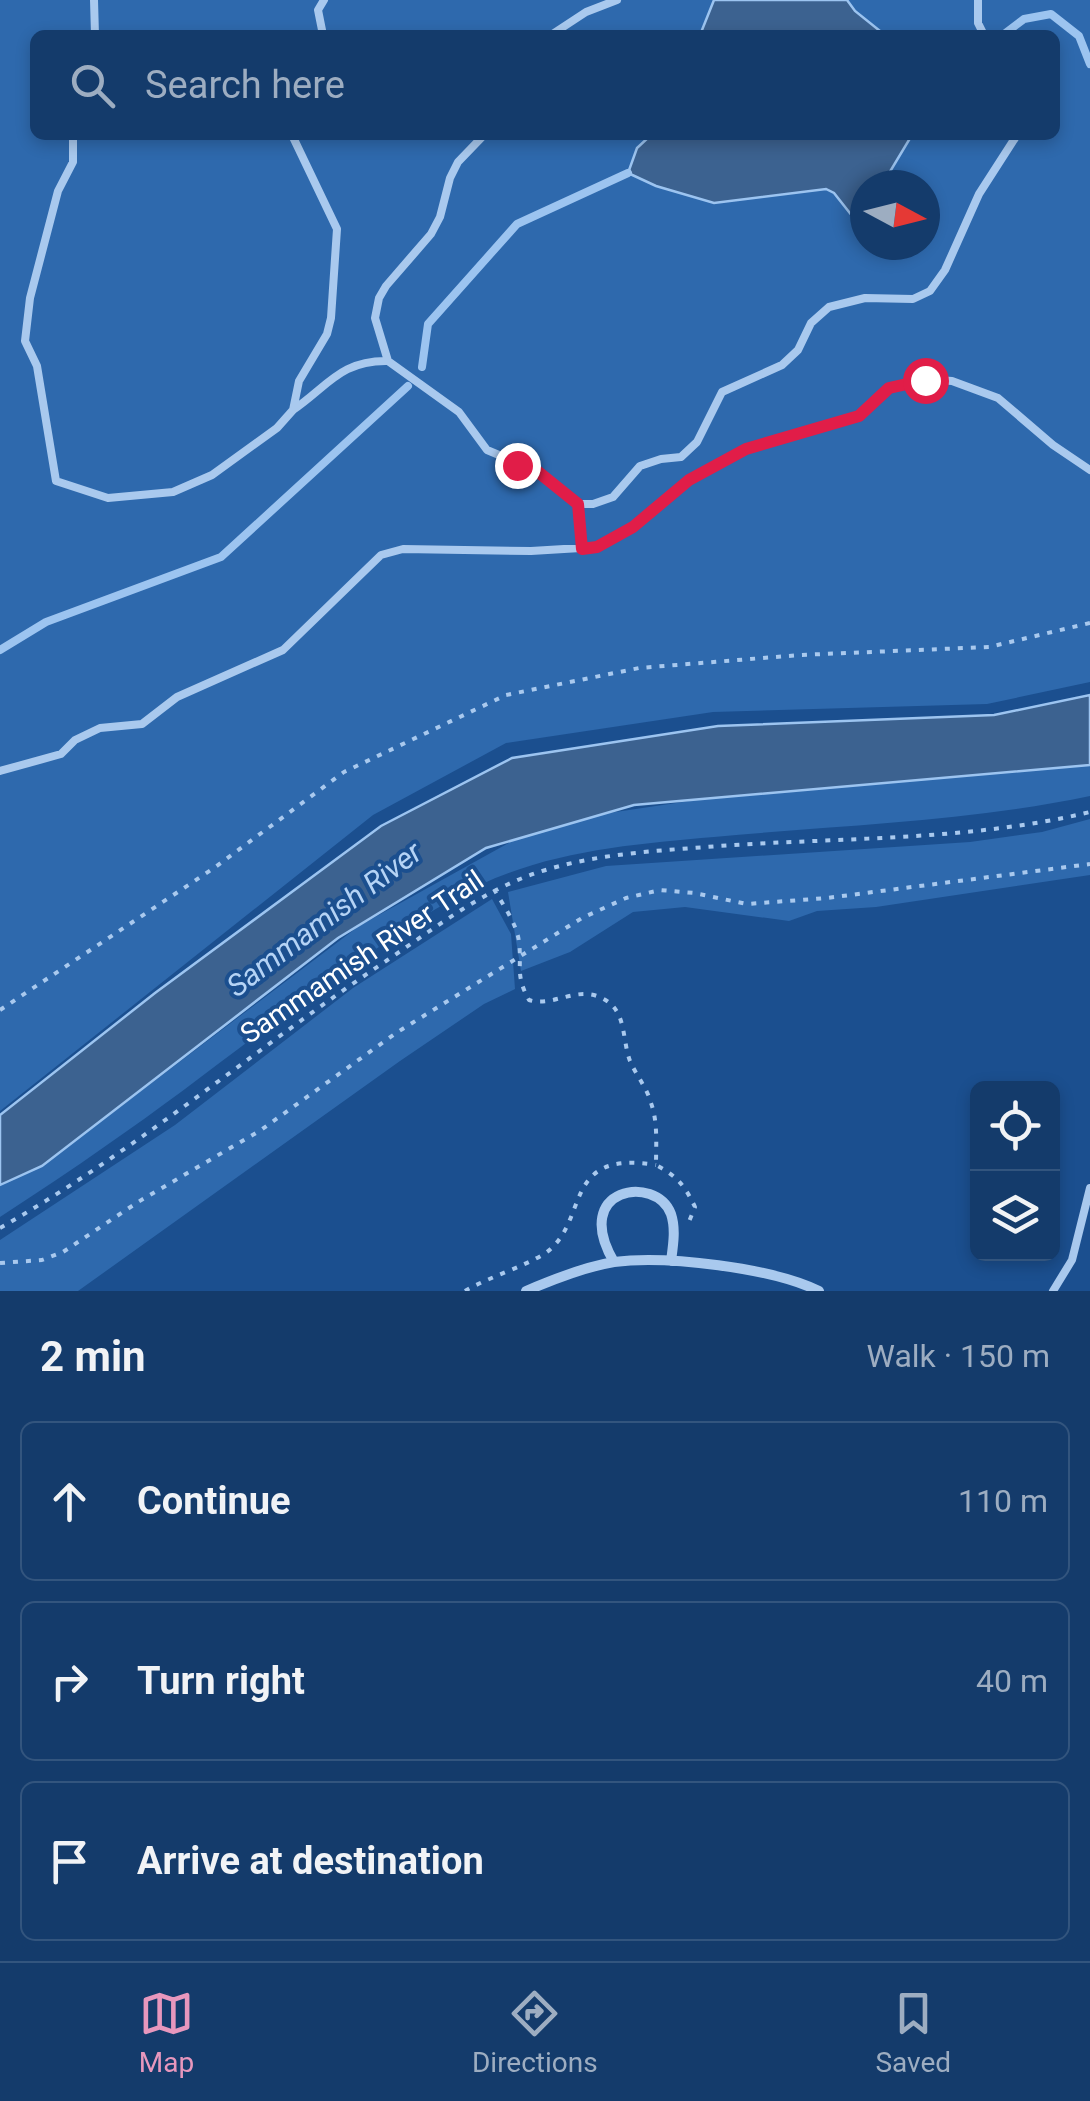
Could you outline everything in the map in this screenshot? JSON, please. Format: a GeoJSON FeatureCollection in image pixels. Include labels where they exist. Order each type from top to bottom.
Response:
{"type":"FeatureCollection","features":[{"type":"Feature","properties":{"kind":"street"},"geometry":{"type":"LineString","coordinates":[[614,1262],[602,1241],[600,1217],[611,1200],[631,1190],[654,1195],[670,1211],[674,1233],[671,1261]]}},
{"type":"Feature","properties":{"kind":"street"},"geometry":{"type":"LineString","coordinates":[[526,1291],[614,1262],[671,1261],[760,1274],[819,1291]]}},
{"type":"Feature","properties":{"kind":"lane"},"geometry":{"type":"LineString","coordinates":[[94,0],[96,30]]}},
{"type":"Feature","properties":{"kind":"lane"},"geometry":{"type":"LineString","coordinates":[[323,30],[318,10],[324,0]]}},
{"type":"Feature","properties":{"kind":"lane"},"geometry":{"type":"LineString","coordinates":[[559,30],[586,12],[617,0]]}},
{"type":"Feature","properties":{"kind":"lane"},"geometry":{"type":"LineString","coordinates":[[978,0],[981,30]]}},
{"type":"Feature","properties":{"kind":"lane"},"geometry":{"type":"LineString","coordinates":[[73,140],[73,162],[58,191],[30,298],[25,341],[37,366],[56,481],[108,498],[173,492],[212,475],[277,428],[334,375],[356,363],[388,361]]}},
{"type":"Feature","properties":{"kind":"lane"},"geometry":{"type":"LineString","coordinates":[[293,410],[298,381],[327,334],[331,318],[337,230],[294,140]]}},
{"type":"Feature","properties":{"kind":"lane"},"geometry":{"type":"LineString","coordinates":[[479,140],[458,162],[440,217],[430,234],[379,298],[376,318],[388,361],[459,412],[487,450],[537,471],[578,504],[614,497],[640,466],[681,457],[698,442],[722,392],[782,365],[798,350],[811,324],[830,307],[864,298],[913,300],[930,291],[945,270],[979,194],[1013,140]]}},
{"type":"Feature","properties":{"kind":"lane"},"geometry":{"type":"LineString","coordinates":[[0,771],[61,754],[75,740],[100,728],[142,724],[177,697],[283,650],[381,555],[403,550],[597,547],[633,527],[689,480],[746,449],[859,416],[889,388],[925,380],[952,381],[998,398],[1053,445],[1090,470]]}},
{"type":"Feature","properties":{"kind":"lane"},"geometry":{"type":"LineString","coordinates":[[578,504],[582,549]]}},
{"type":"Feature","properties":{"kind":"lane"},"geometry":{"type":"LineString","coordinates":[[1053,1291],[1072,1260],[1090,1188]]}},
{"type":"Feature","properties":{"kind":"path"},"geometry":{"type":"LineString","coordinates":[[0,1010],[214,868],[344,772],[506,695],[639,668],[800,655],[989,647],[1090,623]]}},
{"type":"Feature","properties":{"kind":"path","name":"Sammamish River Trail"},"geometry":{"type":"LineString","coordinates":[[0,1228],[95,1169],[345,988],[494,889],[548,869],[650,851],[946,832],[1090,812]]}},
{"type":"Feature","properties":{"kind":"path"},"geometry":{"type":"LineString","coordinates":[[0,1263],[42,1260],[64,1252],[138,1202],[261,1130],[396,1033],[582,918],[626,898],[660,890],[746,904],[827,898],[1090,864]]}},
{"type":"Feature","properties":{"kind":"path"},"geometry":{"type":"LineString","coordinates":[[494,889],[516,929],[520,943],[518,974],[528,1000],[593,994],[609,1002],[624,1022],[629,1058],[652,1103],[656,1165]]}},
{"type":"Feature","properties":{"kind":"path"},"geometry":{"type":"LineString","coordinates":[[465,1291],[545,1253],[558,1240],[579,1192],[594,1175],[627,1162],[656,1165],[681,1181],[695,1207],[685,1229]]}},
{"type":"Feature","properties":{"kind":"shaded area"},"geometry":{"type":"Polygon","coordinates":[[[0,0],[1090,0],[1090,682],[987,704],[713,712],[506,743],[373,815],[0,1111],[0,0]]]}},
{"type":"Feature","properties":{"kind":"shaded area"},"geometry":{"type":"Polygon","coordinates":[[[1090,765],[1090,796],[1044,805],[609,848],[531,865],[484,883],[399,933],[136,1124],[0,1217],[0,1185],[42,1166],[359,926],[514,840],[602,814],[703,799],[1090,765]]]}},
{"type":"Feature","properties":{"kind":"shaded area"},"geometry":{"type":"Polygon","coordinates":[[[1090,819],[1090,875],[876,907],[817,911],[789,921],[685,907],[633,912],[570,952],[521,971],[508,892],[606,866],[970,842],[1042,832],[1090,819]]]}},
{"type":"Feature","properties":{"kind":"shaded area"},"geometry":{"type":"Polygon","coordinates":[[[492,899],[511,934],[515,989],[484,1004],[400,1061],[78,1291],[0,1291],[0,1240],[175,1125],[353,988],[492,899]]]}},
{"type":"Feature","properties":{"kind":"water"},"geometry":{"type":"Polygon","coordinates":[[[714,0],[847,0],[879,30],[702,30],[714,0]]]}},
{"type":"Feature","properties":{"kind":"water"},"geometry":{"type":"Polygon","coordinates":[[[646,140],[909,140],[891,170],[850,170],[850,213],[826,189],[714,203],[656,186],[628,173],[637,148],[646,140]]]}},
{"type":"Feature","properties":{"kind":"water","name":"Sammamish River"},"geometry":{"type":"Polygon","coordinates":[[[1090,695],[1090,765],[634,805],[486,848],[338,938],[42,1166],[0,1185],[0,1115],[155,993],[381,826],[512,758],[718,726],[994,715],[1090,695]]]}},
{"type":"Feature","properties":{"kind":"waterway"},"geometry":{"type":"LineString","coordinates":[[1010,30],[1024,19],[1051,14],[1079,36],[1090,64]]}},
{"type":"Feature","properties":{"kind":"waterway"},"geometry":{"type":"LineString","coordinates":[[422,367],[428,324],[517,224],[628,173]]}},
{"type":"Feature","properties":{"kind":"waterway"},"geometry":{"type":"LineString","coordinates":[[0,650],[46,622],[221,557],[408,386]]}},
{"type":"Feature","properties":{"kind":"route"},"geometry":{"type":"LineString","coordinates":[[517,465],[537,471],[578,504],[582,549],[597,547],[633,527],[689,480],[746,449],[859,416],[889,388],[925,380]]}}]}
